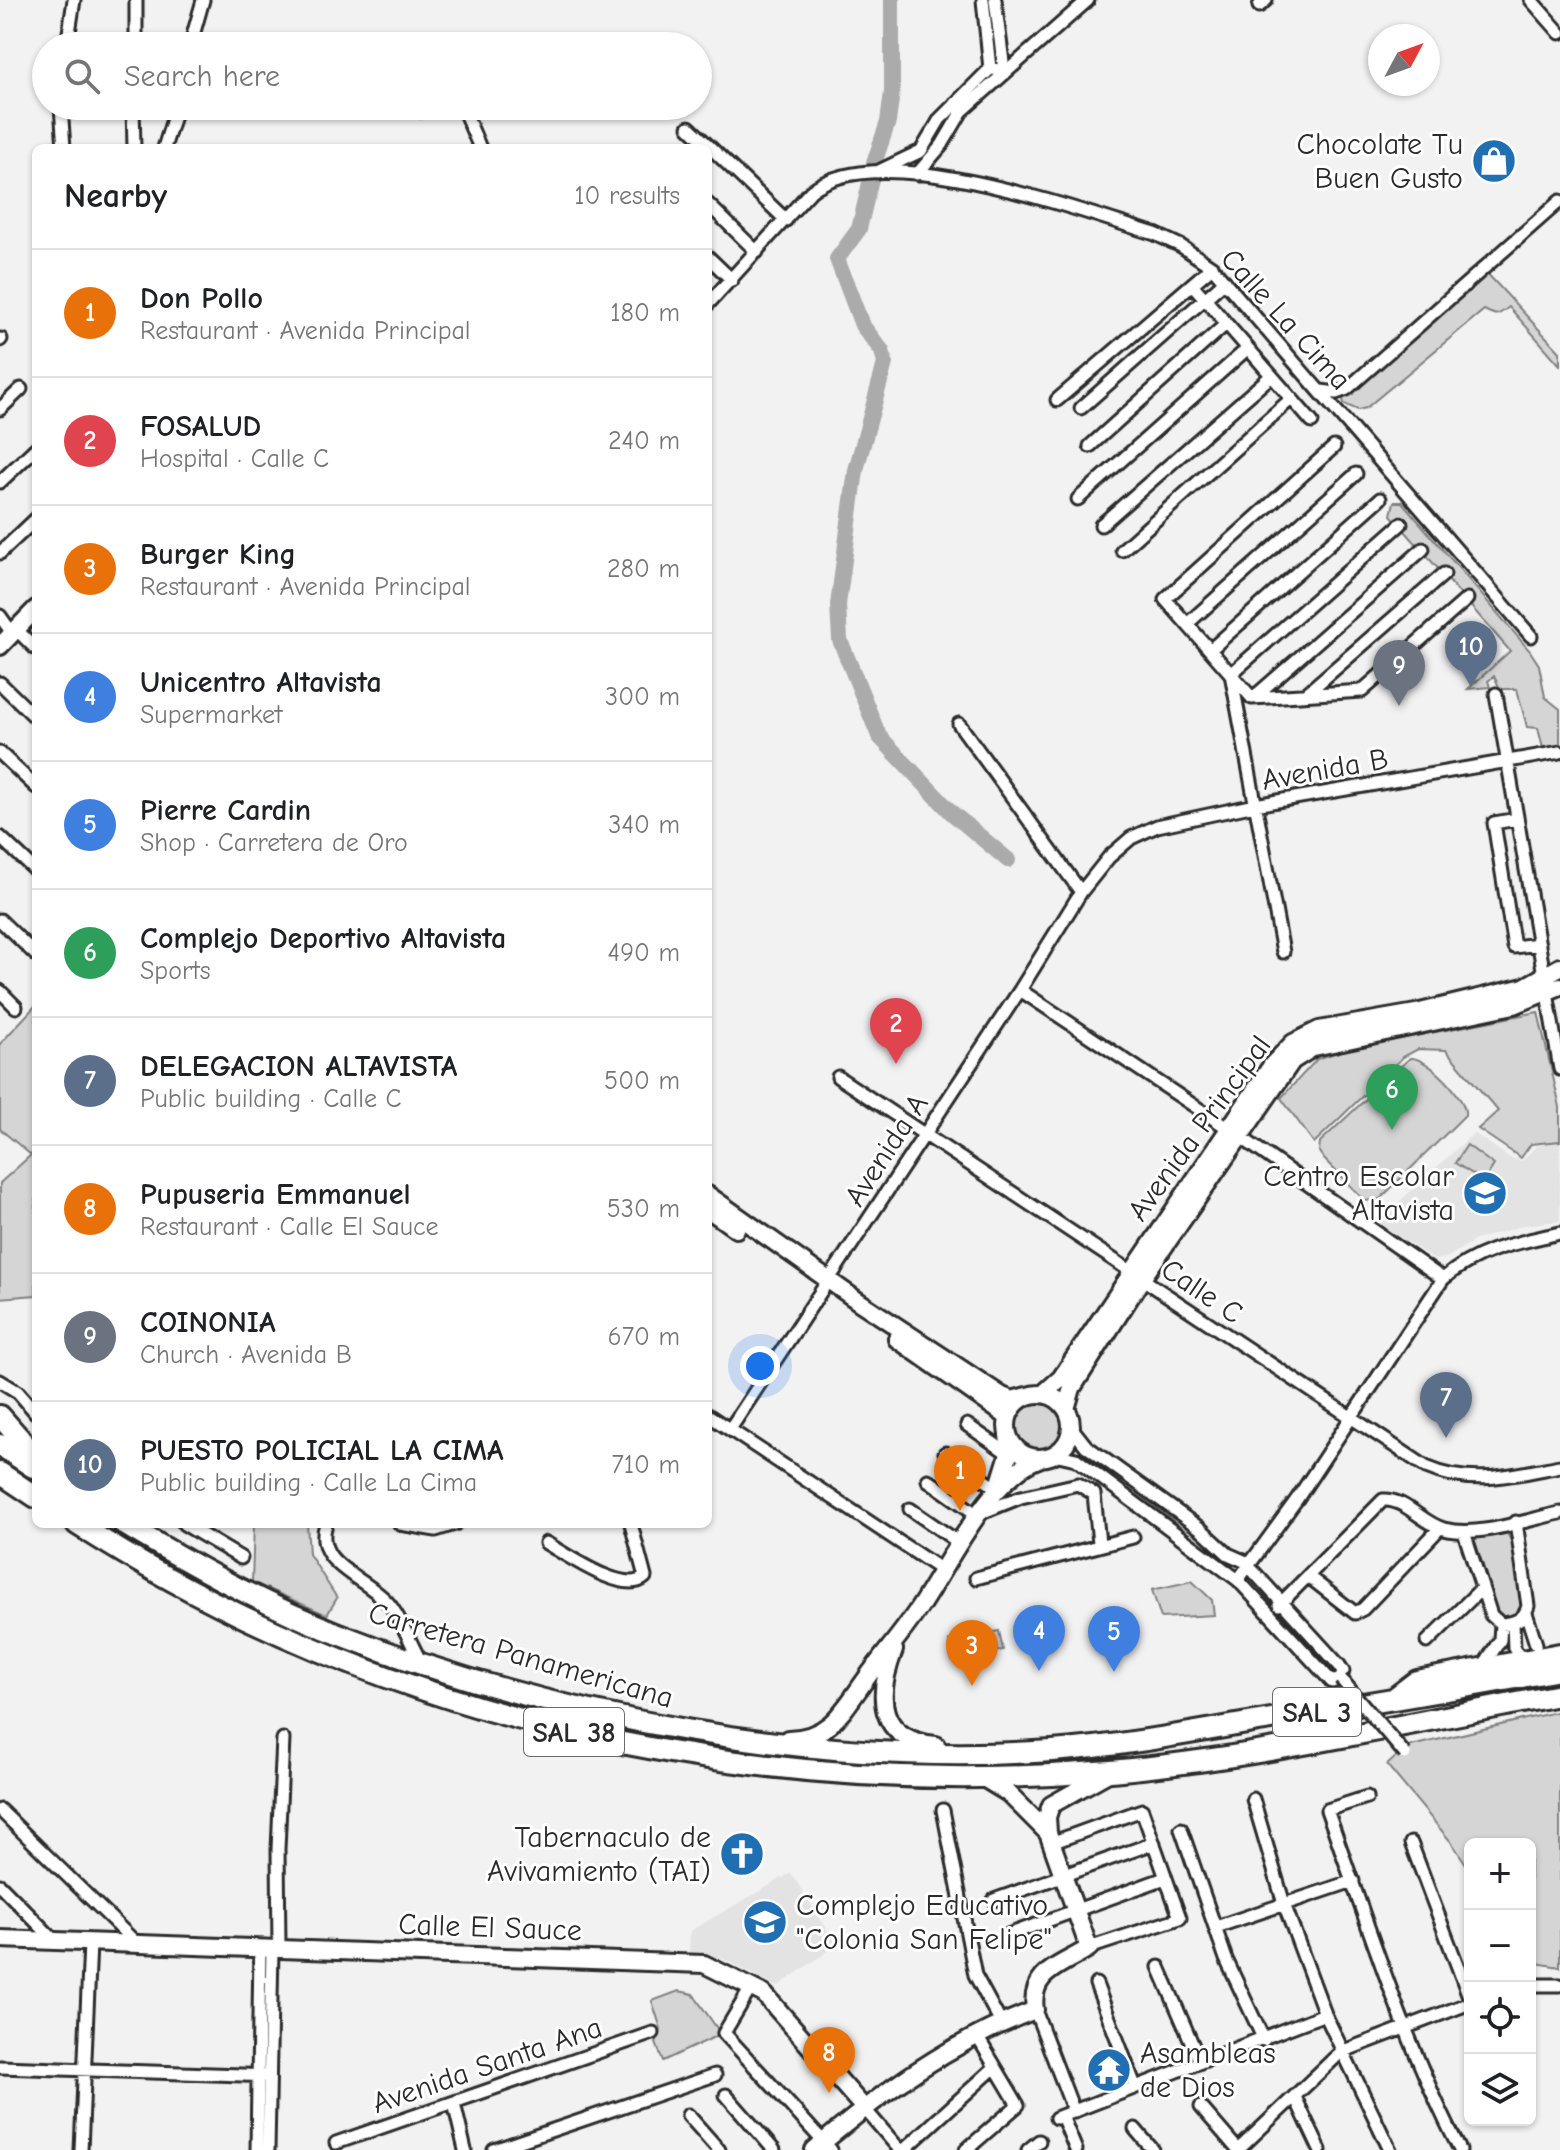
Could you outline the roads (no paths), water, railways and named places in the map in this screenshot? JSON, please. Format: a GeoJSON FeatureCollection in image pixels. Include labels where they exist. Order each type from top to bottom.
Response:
{"type":"FeatureCollection","features":[{"type":"Feature","properties":{"kind":"highway"},"geometry":{"type":"LineString","coordinates":[[0,1416],[32,1452]]}},
{"type":"Feature","properties":{"kind":"highway"},"geometry":{"type":"LineString","coordinates":[[0,1445],[32,1466]]}},
{"type":"Feature","properties":{"kind":"highway"},"geometry":{"type":"LineString","coordinates":[[0,1473],[32,1494]]}},
{"type":"Feature","properties":{"kind":"highway","name":"Carretera Panamericana"},"geometry":{"type":"LineString","coordinates":[[131,1528],[198,1567],[285,1611],[422,1664],[576,1706],[685,1731],[747,1739],[870,1749],[1029,1752],[1073,1749]]}},
{"type":"Feature","properties":{"kind":"highway","name":"Carretera Panamericana"},"geometry":{"type":"LineString","coordinates":[[104,1531],[147,1568],[285,1638],[378,1676],[527,1722],[752,1764],[917,1776],[1112,1771]]}},
{"type":"Feature","properties":{"kind":"highway"},"geometry":{"type":"LineString","coordinates":[[1390,1701],[1417,1681],[1560,1654]]}},
{"type":"Feature","properties":{"kind":"highway","name":"SAL 3"},"geometry":{"type":"LineString","coordinates":[[1073,1749],[1390,1701],[1560,1670]]}},
{"type":"Feature","properties":{"kind":"highway"},"geometry":{"type":"LineString","coordinates":[[527,1722],[536,1708],[532,1695]]}},
{"type":"Feature","properties":{"kind":"highway","name":"SAL 3"},"geometry":{"type":"LineString","coordinates":[[1112,1771],[1283,1746],[1560,1695]]}},
{"type":"Feature","properties":{"kind":"highway"},"geometry":{"type":"LineString","coordinates":[[573,1732],[567,1720],[576,1706]]}},
{"type":"Feature","properties":{"kind":"highway"},"geometry":{"type":"LineString","coordinates":[[1326,1710],[1320,1721],[1324,1733],[1330,1737],[1344,1735]]}},
{"type":"Feature","properties":{"kind":"highway"},"geometry":{"type":"LineString","coordinates":[[1278,1718],[1290,1728],[1288,1740],[1283,1746]]}},
{"type":"Feature","properties":{"kind":"street"},"geometry":{"type":"LineString","coordinates":[[69,32],[74,0]]}},
{"type":"Feature","properties":{"kind":"street"},"geometry":{"type":"LineString","coordinates":[[136,0],[136,32]]}},
{"type":"Feature","properties":{"kind":"street"},"geometry":{"type":"LineString","coordinates":[[194,32],[203,0]]}},
{"type":"Feature","properties":{"kind":"street"},"geometry":{"type":"LineString","coordinates":[[983,0],[990,69]]}},
{"type":"Feature","properties":{"kind":"street"},"geometry":{"type":"LineString","coordinates":[[995,0],[1004,70]]}},
{"type":"Feature","properties":{"kind":"street"},"geometry":{"type":"LineString","coordinates":[[917,174],[942,145],[955,120],[1004,70],[1088,0]]}},
{"type":"Feature","properties":{"kind":"street"},"geometry":{"type":"LineString","coordinates":[[1531,0],[1560,33]]}},
{"type":"Feature","properties":{"kind":"street"},"geometry":{"type":"LineString","coordinates":[[998,27],[1017,50],[1032,47]]}},
{"type":"Feature","properties":{"kind":"street"},"geometry":{"type":"LineString","coordinates":[[712,300],[825,180],[841,174],[876,172],[921,151],[940,119],[990,69],[1004,70]]}},
{"type":"Feature","properties":{"kind":"street"},"geometry":{"type":"LineString","coordinates":[[62,120],[64,144]]}},
{"type":"Feature","properties":{"kind":"street"},"geometry":{"type":"LineString","coordinates":[[133,120],[134,144]]}},
{"type":"Feature","properties":{"kind":"street"},"geometry":{"type":"LineString","coordinates":[[165,144],[173,120]]}},
{"type":"Feature","properties":{"kind":"street"},"geometry":{"type":"LineString","coordinates":[[467,120],[476,144]]}},
{"type":"Feature","properties":{"kind":"street"},"geometry":{"type":"LineString","coordinates":[[689,127],[707,144]]}},
{"type":"Feature","properties":{"kind":"street"},"geometry":{"type":"LineString","coordinates":[[712,149],[786,220]]}},
{"type":"Feature","properties":{"kind":"street","name":"Calle La Cima"},"geometry":{"type":"LineString","coordinates":[[876,172],[934,174],[1007,191],[1155,234],[1181,246],[1212,267],[1531,636]]}},
{"type":"Feature","properties":{"kind":"street"},"geometry":{"type":"LineString","coordinates":[[1319,390],[1331,393],[1347,389],[1560,201]]}},
{"type":"Feature","properties":{"kind":"street"},"geometry":{"type":"LineString","coordinates":[[712,208],[757,252]]}},
{"type":"Feature","properties":{"kind":"street"},"geometry":{"type":"LineString","coordinates":[[712,261],[732,280]]}},
{"type":"Feature","properties":{"kind":"street"},"geometry":{"type":"LineString","coordinates":[[1057,400],[1212,267]]}},
{"type":"Feature","properties":{"kind":"street"},"geometry":{"type":"LineString","coordinates":[[1081,408],[1225,281]]}},
{"type":"Feature","properties":{"kind":"street"},"geometry":{"type":"LineString","coordinates":[[1192,284],[1312,422]]}},
{"type":"Feature","properties":{"kind":"street"},"geometry":{"type":"LineString","coordinates":[[1090,446],[1226,324]]}},
{"type":"Feature","properties":{"kind":"street"},"geometry":{"type":"LineString","coordinates":[[1078,499],[1247,349]]}},
{"type":"Feature","properties":{"kind":"street"},"geometry":{"type":"LineString","coordinates":[[1101,525],[1271,376]]}},
{"type":"Feature","properties":{"kind":"street"},"geometry":{"type":"LineString","coordinates":[[0,409],[21,389]]}},
{"type":"Feature","properties":{"kind":"street"},"geometry":{"type":"LineString","coordinates":[[1122,550],[1291,399]]}},
{"type":"Feature","properties":{"kind":"street"},"geometry":{"type":"LineString","coordinates":[[1252,698],[1165,599],[1334,447]]}},
{"type":"Feature","properties":{"kind":"street"},"geometry":{"type":"LineString","coordinates":[[0,482],[32,452]]}},
{"type":"Feature","properties":{"kind":"street"},"geometry":{"type":"LineString","coordinates":[[1187,624],[1356,474]]}},
{"type":"Feature","properties":{"kind":"street"},"geometry":{"type":"LineString","coordinates":[[1210,650],[1380,499]]}},
{"type":"Feature","properties":{"kind":"street"},"geometry":{"type":"LineString","coordinates":[[0,553],[32,523]]}},
{"type":"Feature","properties":{"kind":"street"},"geometry":{"type":"LineString","coordinates":[[1231,674],[1401,524]]}},
{"type":"Feature","properties":{"kind":"street"},"geometry":{"type":"LineString","coordinates":[[1252,698],[1423,549]]}},
{"type":"Feature","properties":{"kind":"street"},"geometry":{"type":"LineString","coordinates":[[1306,695],[1444,574]]}},
{"type":"Feature","properties":{"kind":"street"},"geometry":{"type":"LineString","coordinates":[[1252,698],[1362,691],[1467,599]]}},
{"type":"Feature","properties":{"kind":"street"},"geometry":{"type":"LineString","coordinates":[[9,636],[32,613]]}},
{"type":"Feature","properties":{"kind":"street"},"geometry":{"type":"LineString","coordinates":[[0,616],[9,636],[32,647]]}},
{"type":"Feature","properties":{"kind":"street"},"geometry":{"type":"LineString","coordinates":[[1231,674],[1283,952]]}},
{"type":"Feature","properties":{"kind":"street"},"geometry":{"type":"LineString","coordinates":[[0,683],[32,714]]}},
{"type":"Feature","properties":{"kind":"street"},"geometry":{"type":"LineString","coordinates":[[1496,694],[1539,944],[1550,986],[1560,1069]]}},
{"type":"Feature","properties":{"kind":"street"},"geometry":{"type":"LineString","coordinates":[[959,724],[1081,892]]}},
{"type":"Feature","properties":{"kind":"street","name":"Avenida B"},"geometry":{"type":"LineString","coordinates":[[1109,857],[1131,838],[1157,826],[1255,805],[1560,752]]}},
{"type":"Feature","properties":{"kind":"street"},"geometry":{"type":"LineString","coordinates":[[0,753],[32,783]]}},
{"type":"Feature","properties":{"kind":"street"},"geometry":{"type":"LineString","coordinates":[[1517,819],[1494,823],[1512,936],[1514,947],[1539,944]]}},
{"type":"Feature","properties":{"kind":"street"},"geometry":{"type":"LineString","coordinates":[[0,837],[32,867]]}},
{"type":"Feature","properties":{"kind":"street","name":"Avenida A"},"geometry":{"type":"LineString","coordinates":[[730,1429],[1020,990],[1081,892],[1109,857]]}},
{"type":"Feature","properties":{"kind":"street"},"geometry":{"type":"LineString","coordinates":[[0,920],[32,951]]}},
{"type":"Feature","properties":{"kind":"street","name":"Avenida Principal"},"geometry":{"type":"LineString","coordinates":[[1035,1395],[1061,1378],[1136,1277],[1234,1133],[1292,1061],[1314,1047],[1514,1005],[1550,986],[1560,967]]}},
{"type":"Feature","properties":{"kind":"street"},"geometry":{"type":"LineString","coordinates":[[1020,990],[1234,1133],[1443,1279]]}},
{"type":"Feature","properties":{"kind":"street"},"geometry":{"type":"LineString","coordinates":[[0,991],[16,1007]]}},
{"type":"Feature","properties":{"kind":"street","name":"Calle C"},"geometry":{"type":"LineString","coordinates":[[838,1077],[1426,1467],[1451,1478],[1483,1480],[1560,1466]]}},
{"type":"Feature","properties":{"kind":"street"},"geometry":{"type":"LineString","coordinates":[[712,1198],[1008,1425],[1021,1452],[1076,1459],[1209,1556],[1238,1580],[1332,1682],[1341,1679]]}},
{"type":"Feature","properties":{"kind":"street"},"geometry":{"type":"LineString","coordinates":[[712,1212],[1002,1396],[1012,1400],[1035,1395],[1066,1409],[1071,1427],[1083,1444],[1249,1565],[1339,1665],[1343,1671],[1341,1679]]}},
{"type":"Feature","properties":{"kind":"street"},"geometry":{"type":"LineString","coordinates":[[1238,1580],[1297,1499],[1443,1279],[1462,1262],[1487,1249],[1560,1233]]}},
{"type":"Feature","properties":{"kind":"street","name":"Avenida Principal"},"geometry":{"type":"LineString","coordinates":[[1066,1409],[1072,1388],[1136,1277]]}},
{"type":"Feature","properties":{"kind":"street"},"geometry":{"type":"LineString","coordinates":[[0,1381],[18,1392],[32,1408]]}},
{"type":"Feature","properties":{"kind":"street"},"geometry":{"type":"LineString","coordinates":[[997,1491],[1009,1454],[1008,1425],[1015,1404],[1035,1395]]}},
{"type":"Feature","properties":{"kind":"street"},"geometry":{"type":"LineString","coordinates":[[712,1418],[943,1571]]}},
{"type":"Feature","properties":{"kind":"street"},"geometry":{"type":"LineString","coordinates":[[967,1425],[1009,1454]]}},
{"type":"Feature","properties":{"kind":"street"},"geometry":{"type":"LineString","coordinates":[[747,1739],[796,1739],[831,1726],[899,1637],[997,1491],[1022,1464],[1048,1456],[1066,1443],[1071,1427]]}},
{"type":"Feature","properties":{"kind":"street"},"geometry":{"type":"LineString","coordinates":[[945,1453],[997,1491],[1021,1497]]}},
{"type":"Feature","properties":{"kind":"street"},"geometry":{"type":"LineString","coordinates":[[928,1480],[980,1514]]}},
{"type":"Feature","properties":{"kind":"street"},"geometry":{"type":"LineString","coordinates":[[980,1514],[1021,1497],[1078,1484],[1094,1494],[1099,1543]]}},
{"type":"Feature","properties":{"kind":"street"},"geometry":{"type":"LineString","coordinates":[[1270,1613],[1383,1500],[1399,1504],[1440,1528],[1464,1532],[1560,1513]]}},
{"type":"Feature","properties":{"kind":"street"},"geometry":{"type":"LineString","coordinates":[[910,1509],[961,1544]]}},
{"type":"Feature","properties":{"kind":"street"},"geometry":{"type":"LineString","coordinates":[[1516,1522],[1529,1593],[1526,1613],[1536,1644]]}},
{"type":"Feature","properties":{"kind":"street"},"geometry":{"type":"LineString","coordinates":[[191,1528],[241,1558]]}},
{"type":"Feature","properties":{"kind":"street"},"geometry":{"type":"LineString","coordinates":[[325,1528],[321,1538],[325,1553],[392,1607],[422,1664]]}},
{"type":"Feature","properties":{"kind":"street"},"geometry":{"type":"LineString","coordinates":[[546,1543],[627,1584],[645,1577],[632,1528]]}},
{"type":"Feature","properties":{"kind":"street"},"geometry":{"type":"LineString","coordinates":[[1309,1577],[1355,1613],[1440,1528]]}},
{"type":"Feature","properties":{"kind":"street"},"geometry":{"type":"LineString","coordinates":[[1464,1532],[1491,1615],[1507,1624],[1521,1660]]}},
{"type":"Feature","properties":{"kind":"street"},"geometry":{"type":"LineString","coordinates":[[976,1578],[1099,1543],[1133,1537]]}},
{"type":"Feature","properties":{"kind":"street"},"geometry":{"type":"LineString","coordinates":[[1209,1556],[1219,1545]]}},
{"type":"Feature","properties":{"kind":"street"},"geometry":{"type":"LineString","coordinates":[[1427,1642],[1481,1589]]}},
{"type":"Feature","properties":{"kind":"street"},"geometry":{"type":"LineString","coordinates":[[1481,1669],[1496,1650],[1507,1624],[1526,1613]]}},
{"type":"Feature","properties":{"kind":"street"},"geometry":{"type":"LineString","coordinates":[[899,1637],[887,1671],[882,1698],[887,1716],[896,1731],[917,1743],[1029,1752]]}},
{"type":"Feature","properties":{"kind":"street"},"geometry":{"type":"LineString","coordinates":[[1341,1679],[1405,1754]]}},
{"type":"Feature","properties":{"kind":"street"},"geometry":{"type":"LineString","coordinates":[[257,2150],[283,1739]]}},
{"type":"Feature","properties":{"kind":"street"},"geometry":{"type":"LineString","coordinates":[[1089,1948],[1050,1838],[1047,1817],[1051,1805],[1112,1771]]}},
{"type":"Feature","properties":{"kind":"street"},"geometry":{"type":"LineString","coordinates":[[980,1776],[1008,1793],[1050,1838]]}},
{"type":"Feature","properties":{"kind":"street"},"geometry":{"type":"LineString","coordinates":[[1367,1797],[1327,1810],[1405,2026],[1435,2101],[1460,2150]]}},
{"type":"Feature","properties":{"kind":"street"},"geometry":{"type":"LineString","coordinates":[[1253,1799],[1284,1904],[1325,2014],[1390,2150]]}},
{"type":"Feature","properties":{"kind":"street"},"geometry":{"type":"LineString","coordinates":[[0,1810],[138,1945]]}},
{"type":"Feature","properties":{"kind":"street"},"geometry":{"type":"LineString","coordinates":[[943,1810],[975,1975],[1002,2025]]}},
{"type":"Feature","properties":{"kind":"street"},"geometry":{"type":"LineString","coordinates":[[1050,1838],[1142,1810],[1180,1918],[1089,1948],[1036,1983],[1032,1992],[1035,2010],[1076,2150]]}},
{"type":"Feature","properties":{"kind":"street"},"geometry":{"type":"LineString","coordinates":[[1181,1829],[1226,1959],[1264,2040]]}},
{"type":"Feature","properties":{"kind":"street"},"geometry":{"type":"LineString","coordinates":[[994,1900],[1154,1843]]}},
{"type":"Feature","properties":{"kind":"street"},"geometry":{"type":"LineString","coordinates":[[1411,1843],[1464,1985]]}},
{"type":"Feature","properties":{"kind":"street"},"geometry":{"type":"LineString","coordinates":[[1008,1935],[1165,1878]]}},
{"type":"Feature","properties":{"kind":"street"},"geometry":{"type":"LineString","coordinates":[[1216,1927],[1353,1881]]}},
{"type":"Feature","properties":{"kind":"street"},"geometry":{"type":"LineString","coordinates":[[0,1885],[55,1941]]}},
{"type":"Feature","properties":{"kind":"street","name":"Calle El Sauce"},"geometry":{"type":"LineString","coordinates":[[0,1939],[704,1964],[752,1986],[769,1999],[902,2150]]}},
{"type":"Feature","properties":{"kind":"street"},"geometry":{"type":"LineString","coordinates":[[81,2150],[90,1943]]}},
{"type":"Feature","properties":{"kind":"street"},"geometry":{"type":"LineString","coordinates":[[1159,1967],[1200,2062]]}},
{"type":"Feature","properties":{"kind":"street"},"geometry":{"type":"LineString","coordinates":[[1096,1984],[1135,2086]]}},
{"type":"Feature","properties":{"kind":"street"},"geometry":{"type":"LineString","coordinates":[[1536,1985],[1560,1985]]}},
{"type":"Feature","properties":{"kind":"street"},"geometry":{"type":"LineString","coordinates":[[752,1986],[724,2033],[823,2147],[863,2107],[923,2064],[1035,2010]]}},
{"type":"Feature","properties":{"kind":"street"},"geometry":{"type":"LineString","coordinates":[[1201,2107],[1238,2150],[1296,2099],[1341,2052],[1464,2003]]}},
{"type":"Feature","properties":{"kind":"street"},"geometry":{"type":"LineString","coordinates":[[1064,2115],[1325,2014]]}},
{"type":"Feature","properties":{"kind":"street","name":"Avenida Santa Ana"},"geometry":{"type":"LineString","coordinates":[[336,2143],[653,2033]]}},
{"type":"Feature","properties":{"kind":"street"},"geometry":{"type":"LineString","coordinates":[[966,2150],[1018,2105],[977,2036]]}},
{"type":"Feature","properties":{"kind":"street"},"geometry":{"type":"LineString","coordinates":[[0,2067],[264,2076]]}},
{"type":"Feature","properties":{"kind":"street"},"geometry":{"type":"LineString","coordinates":[[902,2150],[995,2067]]}},
{"type":"Feature","properties":{"kind":"street"},"geometry":{"type":"LineString","coordinates":[[494,2150],[715,2075]]}},
{"type":"Feature","properties":{"kind":"street"},"geometry":{"type":"LineString","coordinates":[[264,2076],[268,2150]]}},
{"type":"Feature","properties":{"kind":"street"},"geometry":{"type":"LineString","coordinates":[[726,2095],[774,2150]]}},
{"type":"Feature","properties":{"kind":"street"},"geometry":{"type":"LineString","coordinates":[[1296,2099],[1320,2150]]}},
{"type":"Feature","properties":{"kind":"street"},"geometry":{"type":"LineString","coordinates":[[454,2103],[465,2150]]}},
{"type":"Feature","properties":{"kind":"street"},"geometry":{"type":"LineString","coordinates":[[688,2115],[719,2150]]}},
{"type":"Feature","properties":{"kind":"street"},"geometry":{"type":"LineString","coordinates":[[1135,2129],[1153,2150]]}},
{"type":"Feature","properties":{"kind":"street"},"geometry":{"type":"LineString","coordinates":[[1028,2150],[1039,2141]]}},
{"type":"Feature","properties":{"kind":"waterway"},"geometry":{"type":"LineString","coordinates":[[874,163],[888,122],[892,92],[892,0]]}},
{"type":"Feature","properties":{"kind":"waterway"},"geometry":{"type":"LineString","coordinates":[[871,179],[859,229],[837,259],[862,325],[882,351],[885,363],[856,470],[838,605],[840,640],[879,736],[952,813],[1008,860]]}},
{"type":"Feature","properties":{"kind":"place","name":"Chocolate Tu Buen Gusto"},"geometry":{"type":"Point","coordinates":[1494,161]}},
{"type":"Feature","properties":{"kind":"place","name":"PUESTO POLICIAL LA CIMA"},"geometry":{"type":"Point","coordinates":[1471,687]}},
{"type":"Feature","properties":{"kind":"place","name":"COINONIA"},"geometry":{"type":"Point","coordinates":[1399,706]}},
{"type":"Feature","properties":{"kind":"place","name":"FOSALUD"},"geometry":{"type":"Point","coordinates":[896,1064]}},
{"type":"Feature","properties":{"kind":"place","name":"Complejo Deportivo Altavista"},"geometry":{"type":"Point","coordinates":[1392,1130]}},
{"type":"Feature","properties":{"kind":"place","name":"Centro Escolar Altavista"},"geometry":{"type":"Point","coordinates":[1485,1193]}},
{"type":"Feature","properties":{"kind":"place","name":"DELEGACION ALTAVISTA"},"geometry":{"type":"Point","coordinates":[1446,1438]}},
{"type":"Feature","properties":{"kind":"place","name":"Don Pollo"},"geometry":{"type":"Point","coordinates":[960,1511]}},
{"type":"Feature","properties":{"kind":"place","name":"Unicentro Altavista"},"geometry":{"type":"Point","coordinates":[1039,1671]}},
{"type":"Feature","properties":{"kind":"place","name":"Pierre Cardin"},"geometry":{"type":"Point","coordinates":[1114,1672]}},
{"type":"Feature","properties":{"kind":"place","name":"Burger King"},"geometry":{"type":"Point","coordinates":[972,1686]}},
{"type":"Feature","properties":{"kind":"place","name":"Tabernaculo de Avivamiento (TAI)"},"geometry":{"type":"Point","coordinates":[742,1854]}},
{"type":"Feature","properties":{"kind":"place","name":"Complejo Educativo \"Colonia San Felipe\""},"geometry":{"type":"Point","coordinates":[765,1922]}},
{"type":"Feature","properties":{"kind":"place","name":"Asambleas de Dios"},"geometry":{"type":"Point","coordinates":[1109,2070]}},
{"type":"Feature","properties":{"kind":"place","name":"Pupuseria Emmanuel"},"geometry":{"type":"Point","coordinates":[829,2093]}}]}
